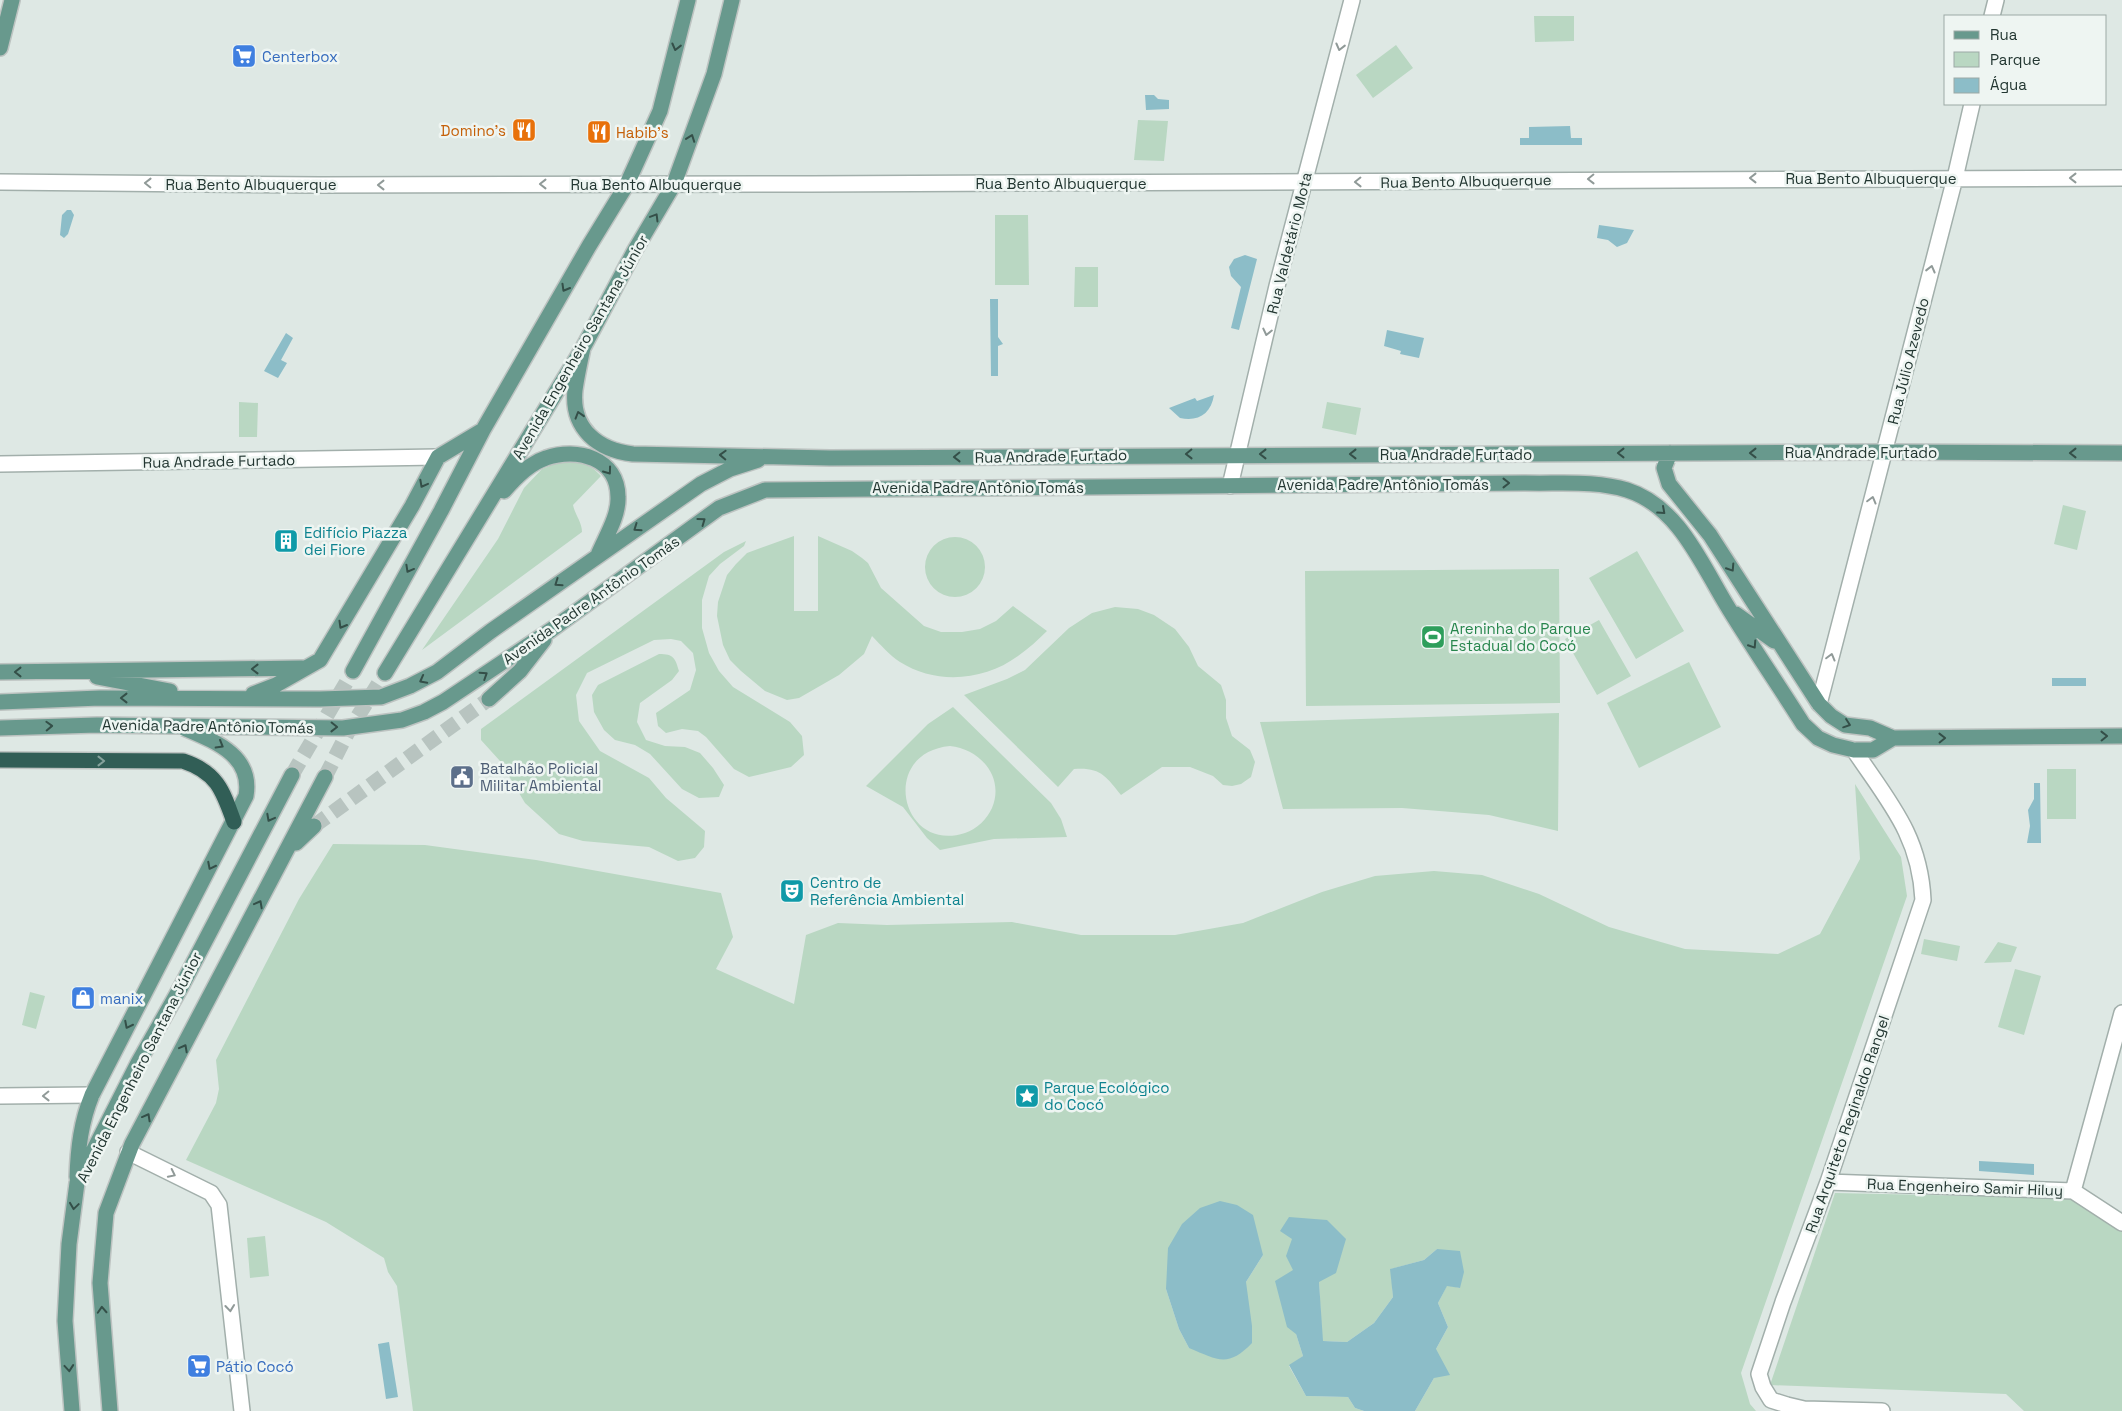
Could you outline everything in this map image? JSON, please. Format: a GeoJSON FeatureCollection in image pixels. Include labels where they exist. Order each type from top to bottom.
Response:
{"type":"FeatureCollection","features":[{"type":"Feature","properties":{"kind":"highway"},"geometry":{"type":"LineString","coordinates":[[0,760],[183,761],[198,766],[214,778],[224,793],[234,822]]}},
{"type":"Feature","properties":{"kind":"main road"},"geometry":{"type":"LineString","coordinates":[[0,48],[12,0]]}},
{"type":"Feature","properties":{"kind":"main road"},"geometry":{"type":"LineString","coordinates":[[353,672],[483,430],[627,184],[660,111],[688,0]]}},
{"type":"Feature","properties":{"kind":"main road","name":"Avenida Engenheiro Santana Júnior"},"geometry":{"type":"LineString","coordinates":[[385,674],[583,348],[635,250],[674,184],[714,74],[732,0]]}},
{"type":"Feature","properties":{"kind":"main road"},"geometry":{"type":"LineString","coordinates":[[583,348],[575,392],[577,413],[584,430],[592,439],[606,448],[633,454],[789,458]]}},
{"type":"Feature","properties":{"kind":"main road"},"geometry":{"type":"LineString","coordinates":[[243,698],[276,686],[320,660],[412,506],[438,457],[483,430]]}},
{"type":"Feature","properties":{"kind":"main road","name":"Rua Andrade Furtado"},"geometry":{"type":"LineString","coordinates":[[789,458],[1238,454],[1885,452],[2122,454]]}},
{"type":"Feature","properties":{"kind":"main road"},"geometry":{"type":"LineString","coordinates":[[474,529],[513,480],[526,469],[544,458],[564,453],[581,454],[605,466],[614,481],[618,496],[617,509],[598,555]]}},
{"type":"Feature","properties":{"kind":"main road","name":"Avenida Padre Antônio Tomás"},"geometry":{"type":"LineString","coordinates":[[1670,453],[1664,468],[1669,484],[1710,535],[1818,704],[1845,725],[1870,728],[1893,738],[2122,736]]}},
{"type":"Feature","properties":{"kind":"main road","name":"Avenida Padre Antônio Tomás"},"geometry":{"type":"LineString","coordinates":[[0,702],[100,698],[320,699],[381,697],[410,686],[437,672],[598,555],[708,480],[754,460],[789,458]]}},
{"type":"Feature","properties":{"kind":"main road","name":"Avenida Padre Antônio Tomás"},"geometry":{"type":"LineString","coordinates":[[0,728],[175,725],[342,728],[402,720],[424,712],[443,702],[551,630],[719,508],[765,490],[1596,484],[1628,490],[1656,505],[1669,517],[1686,537],[1803,724],[1818,738],[1833,746],[1854,750],[1873,750],[1893,738]]}},
{"type":"Feature","properties":{"kind":"main road"},"geometry":{"type":"LineString","coordinates":[[1710,535],[1714,584]]}},
{"type":"Feature","properties":{"kind":"main road"},"geometry":{"type":"LineString","coordinates":[[1729,608],[1781,647]]}},
{"type":"Feature","properties":{"kind":"main road"},"geometry":{"type":"LineString","coordinates":[[489,699],[520,671],[551,630]]}},
{"type":"Feature","properties":{"kind":"main road"},"geometry":{"type":"LineString","coordinates":[[0,672],[304,668]]}},
{"type":"Feature","properties":{"kind":"main road"},"geometry":{"type":"LineString","coordinates":[[71,672],[203,698]]}},
{"type":"Feature","properties":{"kind":"main road"},"geometry":{"type":"LineString","coordinates":[[77,1182],[78,1143],[86,1110],[92,1095],[246,796],[247,788],[242,770],[235,756],[215,742],[175,725]]}},
{"type":"Feature","properties":{"kind":"main road","name":"Avenida Engenheiro Santana Júnior"},"geometry":{"type":"LineString","coordinates":[[72,1411],[65,1321],[69,1244],[77,1182],[138,1063],[181,987],[292,775]]}},
{"type":"Feature","properties":{"kind":"main road","name":"Avenida Engenheiro Santana Júnior"},"geometry":{"type":"LineString","coordinates":[[110,1411],[100,1283],[106,1213],[128,1152],[325,777]]}},
{"type":"Feature","properties":{"kind":"main road"},"geometry":{"type":"LineString","coordinates":[[286,853],[314,826]]}},
{"type":"Feature","properties":{"kind":"street","name":"Rua Valdetário Mota"},"geometry":{"type":"LineString","coordinates":[[1230,486],[1277,286],[1352,0]]}},
{"type":"Feature","properties":{"kind":"street"},"geometry":{"type":"LineString","coordinates":[[1992,15],[1996,0]]}},
{"type":"Feature","properties":{"kind":"street","name":"Rua Júlio Azevedo"},"geometry":{"type":"LineString","coordinates":[[1818,704],[1885,452],[1972,105]]}},
{"type":"Feature","properties":{"kind":"street","name":"Rua Bento Albuquerque"},"geometry":{"type":"LineString","coordinates":[[0,182],[320,185],[1305,183],[1612,179],[2122,178]]}},
{"type":"Feature","properties":{"kind":"street","name":"Rua Andrade Furtado"},"geometry":{"type":"LineString","coordinates":[[0,464],[438,457]]}},
{"type":"Feature","properties":{"kind":"street","name":"Rua Arquiteto Reginaldo Rangel"},"geometry":{"type":"LineString","coordinates":[[1854,750],[1908,832],[1922,878],[1923,900],[1828,1182],[1783,1302],[1759,1374],[1762,1387],[1771,1400],[1787,1405],[1804,1408],[1882,1411]]}},
{"type":"Feature","properties":{"kind":"street"},"geometry":{"type":"LineString","coordinates":[[2073,1191],[2122,1013]]}},
{"type":"Feature","properties":{"kind":"street"},"geometry":{"type":"LineString","coordinates":[[0,1096],[92,1095]]}},
{"type":"Feature","properties":{"kind":"street"},"geometry":{"type":"LineString","coordinates":[[128,1152],[211,1193],[219,1205],[242,1411]]}},
{"type":"Feature","properties":{"kind":"street","name":"Rua Engenheiro Samir Hiluy"},"geometry":{"type":"LineString","coordinates":[[1828,1182],[2073,1191],[2122,1223]]}},
{"type":"Feature","properties":{"kind":"green space"},"geometry":{"type":"Polygon","coordinates":[[[1534,16],[1574,16],[1574,41],[1535,42],[1534,16]]]}},
{"type":"Feature","properties":{"kind":"green space"},"geometry":{"type":"Polygon","coordinates":[[[1396,45],[1413,68],[1373,98],[1356,75],[1396,45]]]}},
{"type":"Feature","properties":{"kind":"green space"},"geometry":{"type":"Polygon","coordinates":[[[1138,120],[1168,121],[1164,161],[1134,160],[1138,120]]]}},
{"type":"Feature","properties":{"kind":"green space"},"geometry":{"type":"Polygon","coordinates":[[[995,215],[1028,215],[1029,285],[995,285],[995,215]]]}},
{"type":"Feature","properties":{"kind":"green space"},"geometry":{"type":"Polygon","coordinates":[[[1075,267],[1098,267],[1098,307],[1074,307],[1075,267]]]}},
{"type":"Feature","properties":{"kind":"green space"},"geometry":{"type":"Polygon","coordinates":[[[239,402],[258,403],[257,437],[239,437],[239,402]]]}},
{"type":"Feature","properties":{"kind":"green space"},"geometry":{"type":"Polygon","coordinates":[[[1327,402],[1361,408],[1356,435],[1322,428],[1327,402]]]}},
{"type":"Feature","properties":{"kind":"green space"},"geometry":{"type":"Polygon","coordinates":[[[562,461],[583,464],[593,468],[601,476],[573,505],[582,532],[422,650],[498,539],[524,488],[542,469],[562,461]]]}},
{"type":"Feature","properties":{"kind":"green space"},"geometry":{"type":"Polygon","coordinates":[[[2063,505],[2086,511],[2077,550],[2054,544],[2063,505]]]}},
{"type":"Feature","properties":{"kind":"green space"},"geometry":{"type":"Polygon","coordinates":[[[794,536],[794,611],[818,611],[818,536],[852,551],[868,563],[881,588],[924,626],[941,632],[962,632],[980,629],[996,621],[1013,606],[1047,631],[1026,650],[1005,664],[990,671],[960,677],[944,677],[914,669],[896,659],[872,636],[864,654],[839,675],[799,698],[787,700],[765,691],[730,660],[723,645],[717,616],[718,602],[727,575],[736,564],[747,553],[794,536]]]}},
{"type":"Feature","properties":{"kind":"green space"},"geometry":{"type":"Polygon","coordinates":[[[949,537],[961,537],[972,542],[980,550],[985,561],[983,579],[972,592],[961,597],[949,597],[938,592],[930,584],[925,573],[925,561],[930,550],[938,542],[949,537]]]}},
{"type":"Feature","properties":{"kind":"green space"},"geometry":{"type":"Polygon","coordinates":[[[746,541],[744,546],[720,564],[709,576],[702,600],[702,628],[709,653],[719,671],[733,687],[790,722],[802,736],[804,755],[791,767],[749,777],[734,769],[706,737],[698,731],[682,729],[666,733],[658,726],[656,713],[690,690],[696,670],[693,653],[681,641],[671,639],[654,640],[587,673],[576,695],[579,721],[600,751],[649,778],[666,798],[705,831],[704,847],[695,858],[678,861],[649,847],[583,841],[559,834],[525,803],[500,761],[481,740],[481,729],[724,552],[746,541]]]}},
{"type":"Feature","properties":{"kind":"green space"},"geometry":{"type":"Polygon","coordinates":[[[1637,551],[1684,631],[1636,659],[1589,578],[1637,551]]]}},
{"type":"Feature","properties":{"kind":"green space","name":"Areninha do Parque Estadual do Cocó"},"geometry":{"type":"Polygon","coordinates":[[[1559,569],[1560,703],[1306,706],[1305,571],[1559,569]]]}},
{"type":"Feature","properties":{"kind":"green space"},"geometry":{"type":"Polygon","coordinates":[[[1115,607],[1138,609],[1154,615],[1175,629],[1189,647],[1198,666],[1221,685],[1226,700],[1226,718],[1232,736],[1250,750],[1255,762],[1251,777],[1241,784],[1223,785],[1213,776],[1190,767],[1162,767],[1121,795],[1102,774],[1096,771],[1074,769],[1058,787],[964,695],[1007,679],[1025,670],[1069,628],[1092,613],[1115,607]]]}},
{"type":"Feature","properties":{"kind":"green space"},"geometry":{"type":"Polygon","coordinates":[[[1599,620],[1631,676],[1597,695],[1565,639],[1599,620]]]}},
{"type":"Feature","properties":{"kind":"green space"},"geometry":{"type":"Polygon","coordinates":[[[659,654],[671,656],[679,671],[672,680],[640,703],[637,722],[646,740],[665,746],[685,747],[700,753],[724,785],[719,797],[699,798],[682,789],[650,754],[635,745],[615,740],[604,730],[594,712],[592,695],[598,685],[659,654]]]}},
{"type":"Feature","properties":{"kind":"green space"},"geometry":{"type":"Polygon","coordinates":[[[1689,662],[1721,727],[1639,768],[1607,703],[1689,662]]]}},
{"type":"Feature","properties":{"kind":"green space"},"geometry":{"type":"Polygon","coordinates":[[[953,707],[1051,803],[1061,819],[1067,837],[994,839],[940,850],[927,838],[903,807],[866,786],[928,724],[953,707]],[[950,746],[927,753],[913,766],[906,782],[906,800],[913,817],[926,829],[943,836],[965,833],[977,826],[990,812],[995,797],[995,786],[987,766],[980,759],[961,748],[950,746]]]}},
{"type":"Feature","properties":{"kind":"green space"},"geometry":{"type":"Polygon","coordinates":[[[1559,713],[1558,831],[1489,815],[1402,808],[1283,809],[1260,722],[1559,713]]]}},
{"type":"Feature","properties":{"kind":"green space"},"geometry":{"type":"Polygon","coordinates":[[[2047,769],[2076,769],[2076,819],[2047,819],[2047,769]]]}},
{"type":"Feature","properties":{"kind":"green space","name":"Parque Ecológico do Cocó"},"geometry":{"type":"Polygon","coordinates":[[[1855,784],[1901,857],[1907,896],[1741,1373],[1750,1404],[1756,1411],[1415,1411],[1434,1378],[1436,1349],[1448,1327],[1438,1303],[1447,1285],[1460,1288],[1437,1249],[1424,1260],[1391,1269],[1393,1297],[1374,1323],[1347,1342],[1322,1341],[1319,1282],[1292,1239],[1296,1334],[1303,1356],[1289,1366],[1306,1396],[1348,1397],[1355,1408],[1364,1411],[413,1411],[397,1286],[388,1272],[384,1258],[326,1222],[186,1160],[216,1103],[219,1089],[216,1060],[299,899],[333,844],[425,845],[536,860],[721,893],[733,937],[716,969],[794,1004],[806,935],[838,923],[887,925],[1012,922],[1081,935],[1175,935],[1243,923],[1322,892],[1375,876],[1434,871],[1482,875],[1539,894],[1609,927],[1685,949],[1778,954],[1820,934],[1860,859],[1855,784]],[[1263,1255],[1166,1289],[1179,1329],[1189,1348],[1246,1282],[1263,1255]]]}},
{"type":"Feature","properties":{"kind":"green space"},"geometry":{"type":"Polygon","coordinates":[[[1924,939],[1960,946],[1957,961],[1921,954],[1924,939]]]}},
{"type":"Feature","properties":{"kind":"green space"},"geometry":{"type":"Polygon","coordinates":[[[1998,942],[2017,947],[2011,962],[1984,963],[1998,942]]]}},
{"type":"Feature","properties":{"kind":"green space"},"geometry":{"type":"Polygon","coordinates":[[[2015,969],[2041,976],[2024,1035],[1998,1027],[2015,969]]]}},
{"type":"Feature","properties":{"kind":"green space"},"geometry":{"type":"Polygon","coordinates":[[[30,992],[45,996],[36,1029],[22,1025],[30,992]]]}},
{"type":"Feature","properties":{"kind":"green space"},"geometry":{"type":"Polygon","coordinates":[[[1835,1193],[2070,1198],[2122,1232],[2122,1411],[2024,1411],[2006,1394],[1770,1385],[1835,1193]]]}},
{"type":"Feature","properties":{"kind":"green space"},"geometry":{"type":"Polygon","coordinates":[[[265,1236],[269,1276],[250,1278],[247,1238],[265,1236]]]}},
{"type":"Feature","properties":{"kind":"water"},"geometry":{"type":"Polygon","coordinates":[[[1145,95],[1154,95],[1158,99],[1169,100],[1169,109],[1146,110],[1145,95]]]}},
{"type":"Feature","properties":{"kind":"water"},"geometry":{"type":"Polygon","coordinates":[[[1570,126],[1571,138],[1582,138],[1582,145],[1520,145],[1520,138],[1529,138],[1529,127],[1570,126]]]}},
{"type":"Feature","properties":{"kind":"water"},"geometry":{"type":"Polygon","coordinates":[[[67,210],[71,210],[74,215],[68,234],[64,238],[60,235],[62,215],[67,210]]]}},
{"type":"Feature","properties":{"kind":"water"},"geometry":{"type":"Polygon","coordinates":[[[1599,225],[1634,230],[1627,243],[1617,247],[1608,240],[1597,238],[1599,225]]]}},
{"type":"Feature","properties":{"kind":"water"},"geometry":{"type":"Polygon","coordinates":[[[1245,255],[1257,259],[1239,330],[1231,328],[1241,287],[1231,276],[1229,267],[1234,259],[1245,255]]]}},
{"type":"Feature","properties":{"kind":"water"},"geometry":{"type":"Polygon","coordinates":[[[990,299],[998,299],[998,337],[1003,344],[998,346],[998,376],[991,376],[990,299]]]}},
{"type":"Feature","properties":{"kind":"water"},"geometry":{"type":"Polygon","coordinates":[[[1387,330],[1424,338],[1419,358],[1400,354],[1401,351],[1384,346],[1387,330]]]}},
{"type":"Feature","properties":{"kind":"water"},"geometry":{"type":"Polygon","coordinates":[[[286,333],[293,338],[281,360],[287,363],[278,378],[264,371],[286,333]]]}},
{"type":"Feature","properties":{"kind":"water"},"geometry":{"type":"Polygon","coordinates":[[[1214,395],[1207,412],[1192,419],[1180,418],[1169,408],[1195,398],[1197,401],[1214,395]]]}},
{"type":"Feature","properties":{"kind":"water"},"geometry":{"type":"Polygon","coordinates":[[[2052,678],[2086,678],[2086,686],[2052,686],[2052,678]]]}},
{"type":"Feature","properties":{"kind":"water"},"geometry":{"type":"Polygon","coordinates":[[[2034,783],[2040,783],[2041,843],[2027,843],[2030,826],[2028,810],[2034,799],[2034,783]]]}},
{"type":"Feature","properties":{"kind":"water"},"geometry":{"type":"Polygon","coordinates":[[[1979,1161],[2034,1164],[2034,1175],[1979,1171],[1979,1161]]]}},
{"type":"Feature","properties":{"kind":"water"},"geometry":{"type":"Polygon","coordinates":[[[1220,1201],[1237,1205],[1253,1215],[1263,1255],[1246,1282],[1252,1326],[1252,1343],[1244,1351],[1229,1359],[1215,1358],[1189,1348],[1179,1329],[1166,1289],[1168,1248],[1182,1224],[1200,1208],[1220,1201]]]}},
{"type":"Feature","properties":{"kind":"water"},"geometry":{"type":"Polygon","coordinates":[[[1289,1217],[1327,1220],[1346,1239],[1336,1273],[1319,1282],[1323,1341],[1347,1342],[1374,1323],[1393,1297],[1390,1269],[1424,1260],[1437,1249],[1460,1251],[1464,1272],[1460,1288],[1447,1286],[1438,1303],[1448,1327],[1436,1349],[1450,1375],[1434,1378],[1415,1411],[1364,1411],[1355,1408],[1348,1397],[1306,1396],[1289,1365],[1303,1356],[1296,1334],[1287,1327],[1275,1281],[1293,1270],[1286,1256],[1292,1239],[1280,1231],[1289,1217]]]}},
{"type":"Feature","properties":{"kind":"water"},"geometry":{"type":"Polygon","coordinates":[[[389,1342],[398,1397],[386,1399],[378,1344],[389,1342]]]}},
{"type":"Feature","properties":{"kind":"tunnel"},"geometry":{"type":"LineString","coordinates":[[292,775],[353,671]]}},
{"type":"Feature","properties":{"kind":"tunnel"},"geometry":{"type":"LineString","coordinates":[[325,777],[348,732],[385,673]]}},
{"type":"Feature","properties":{"kind":"tunnel"},"geometry":{"type":"LineString","coordinates":[[314,826],[489,699]]}},
{"type":"Feature","properties":{"kind":"place","name":"Centerbox"},"geometry":{"type":"Point","coordinates":[244,56]}},
{"type":"Feature","properties":{"kind":"place","name":"Domino's"},"geometry":{"type":"Point","coordinates":[524,130]}},
{"type":"Feature","properties":{"kind":"place","name":"Habib's"},"geometry":{"type":"Point","coordinates":[599,132]}},
{"type":"Feature","properties":{"kind":"place","name":"Edifício Piazza dei Fiore"},"geometry":{"type":"Point","coordinates":[286,541]}},
{"type":"Feature","properties":{"kind":"place","name":"Areninha do Parque Estadual do Cocó"},"geometry":{"type":"Point","coordinates":[1433,637]}},
{"type":"Feature","properties":{"kind":"place","name":"Batalhão Policial Militar Ambiental"},"geometry":{"type":"Point","coordinates":[462,777]}},
{"type":"Feature","properties":{"kind":"place","name":"Centro de Referência Ambiental"},"geometry":{"type":"Point","coordinates":[792,891]}},
{"type":"Feature","properties":{"kind":"place","name":"manix"},"geometry":{"type":"Point","coordinates":[83,998]}},
{"type":"Feature","properties":{"kind":"place","name":"Parque Ecológico do Cocó"},"geometry":{"type":"Point","coordinates":[1027,1096]}},
{"type":"Feature","properties":{"kind":"place","name":"Pátio Cocó"},"geometry":{"type":"Point","coordinates":[199,1366]}}]}
